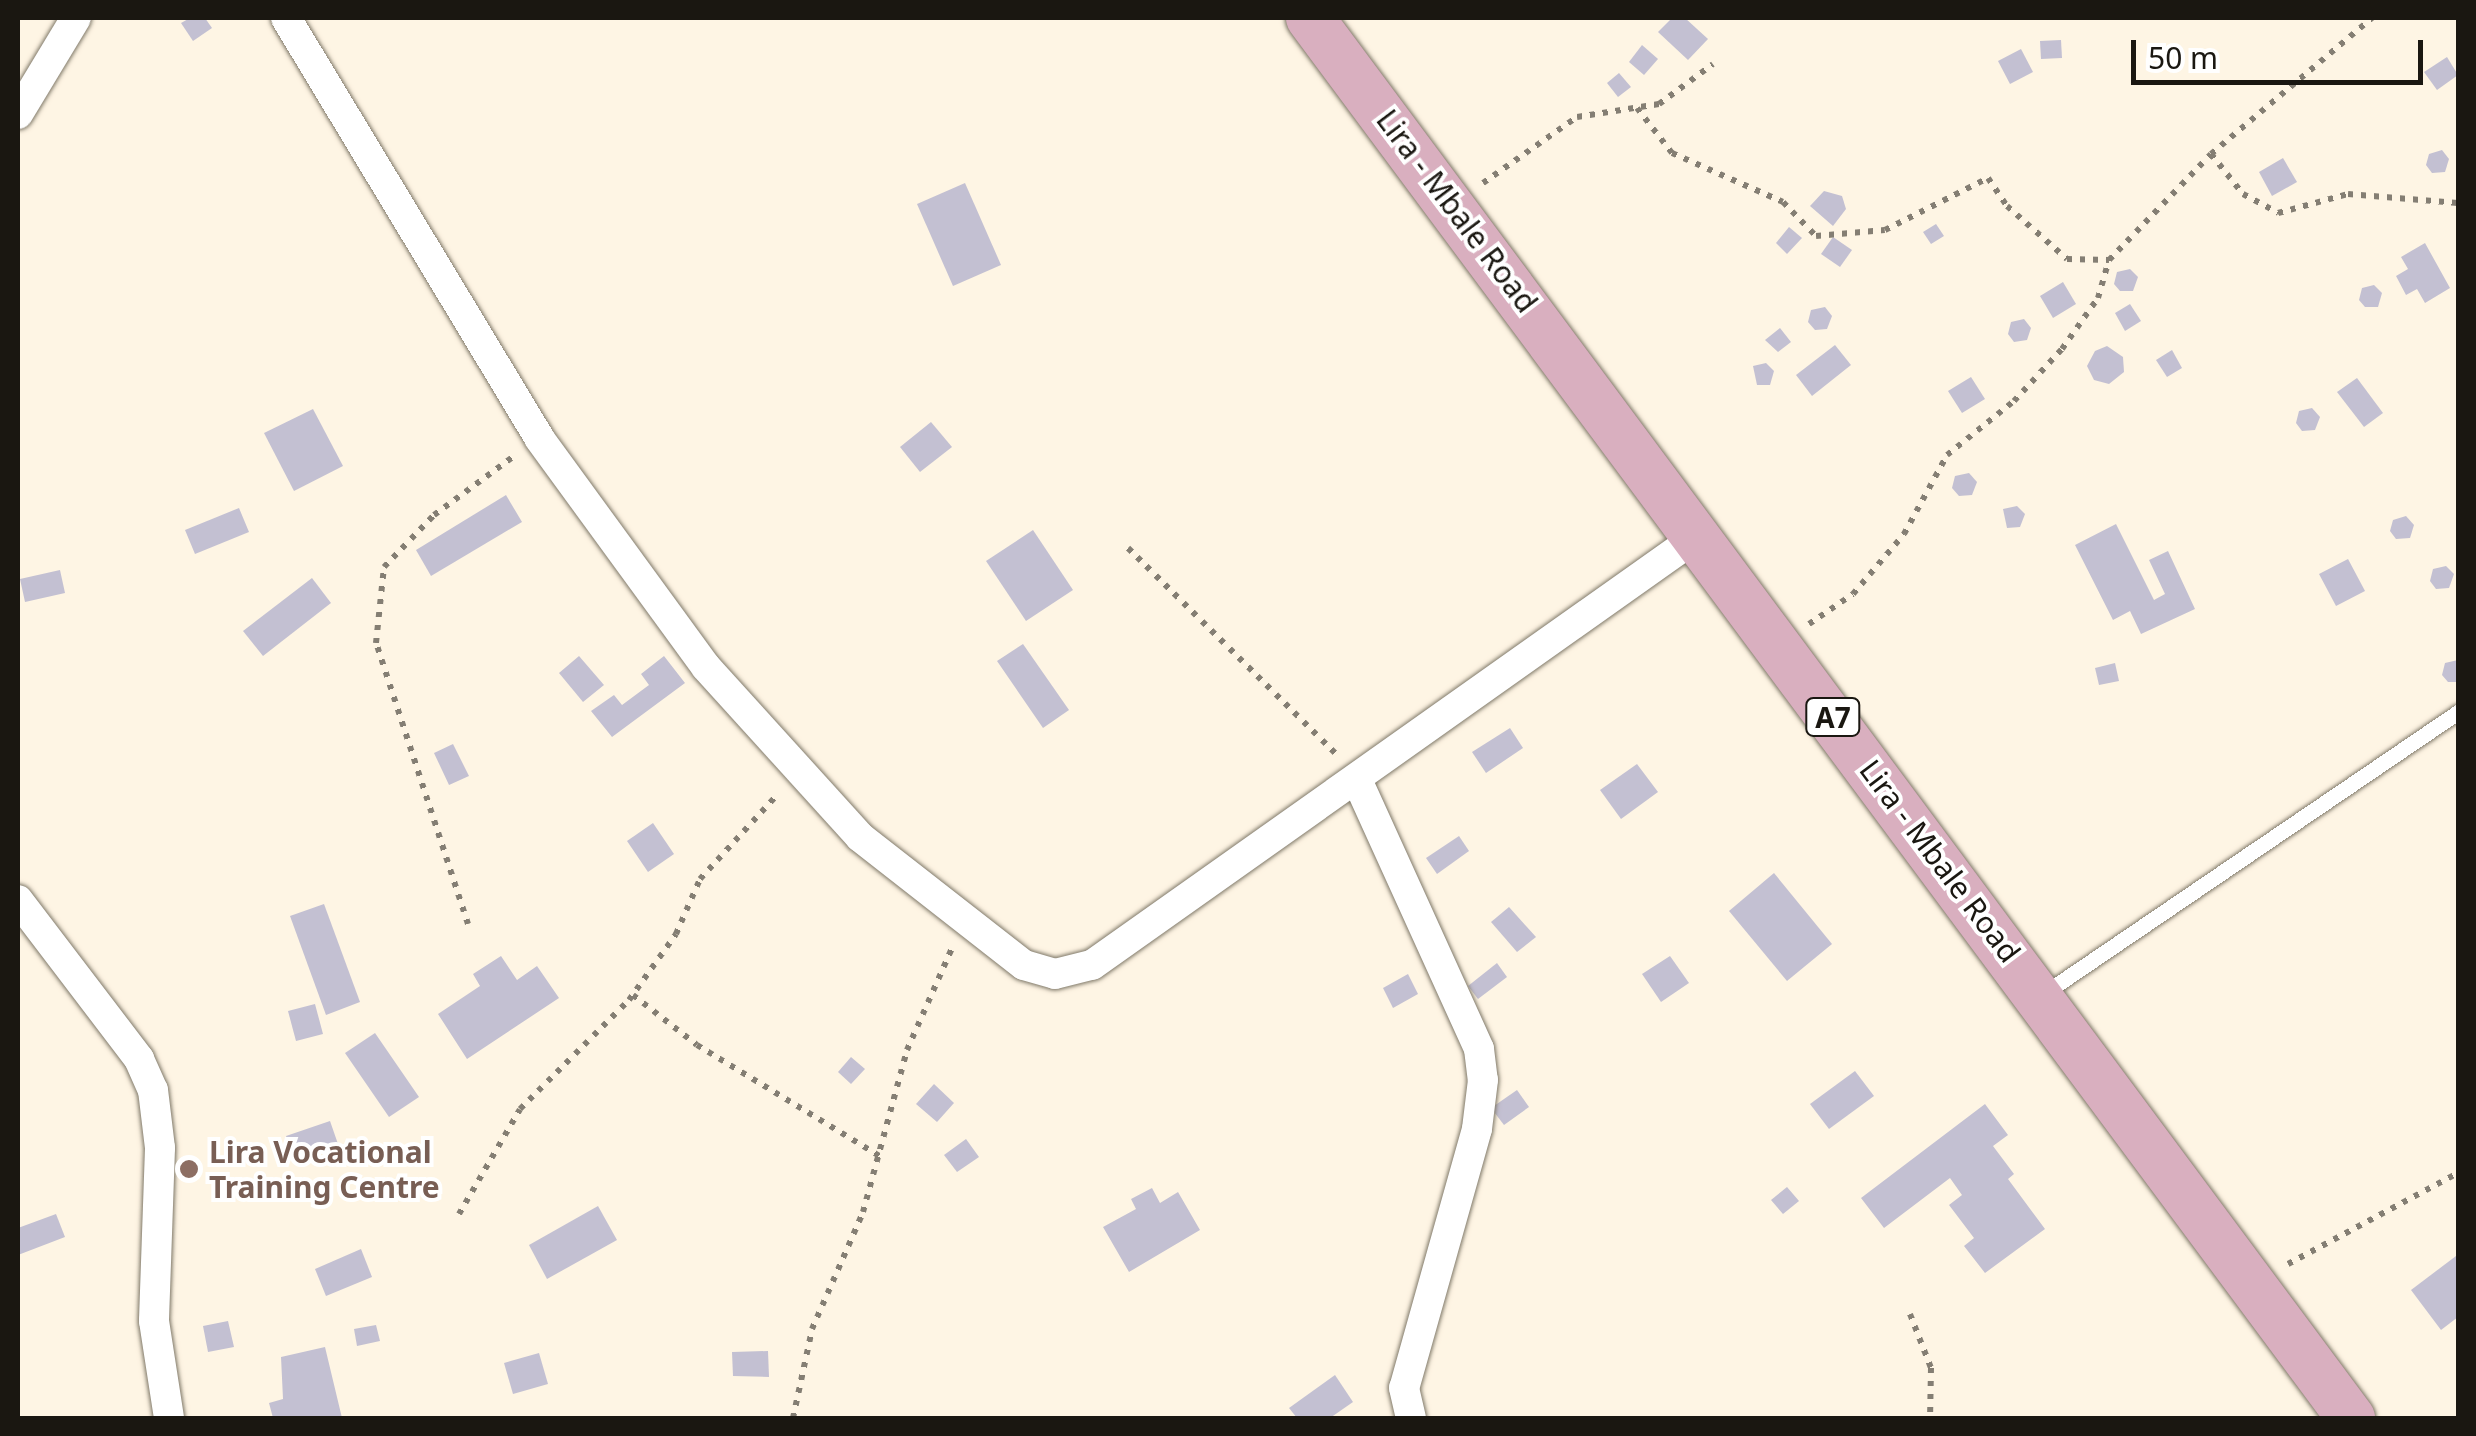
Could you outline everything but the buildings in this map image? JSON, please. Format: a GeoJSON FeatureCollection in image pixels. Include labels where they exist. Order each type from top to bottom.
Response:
{"type":"FeatureCollection","features":[{"type":"Feature","properties":{"kind":"main road","name":"Lira - Mbale Road"},"geometry":{"type":"LineString","coordinates":[[1310,18],[1454,204],[2351,1418]]}},
{"type":"Feature","properties":{"kind":"street"},"geometry":{"type":"LineString","coordinates":[[18,114],[76,18]]}},
{"type":"Feature","properties":{"kind":"street"},"geometry":{"type":"LineString","coordinates":[[286,18],[538,438],[706,667],[860,837],[1024,965],[1055,974],[1092,965],[1358,782],[1699,535]]}},
{"type":"Feature","properties":{"kind":"street"},"geometry":{"type":"LineString","coordinates":[[1358,782],[1479,1049],[1483,1080],[1477,1130],[1404,1388],[1411,1418]]}},
{"type":"Feature","properties":{"kind":"street"},"geometry":{"type":"LineString","coordinates":[[18,900],[138,1059],[153,1090],[160,1148],[154,1321],[169,1418]]}},
{"type":"Feature","properties":{"kind":"lane"},"geometry":{"type":"LineString","coordinates":[[2040,996],[2458,712]]}},
{"type":"Feature","properties":{"kind":"path"},"geometry":{"type":"LineString","coordinates":[[1779,644],[1852,594],[1891,549],[1947,455],[2014,401],[2062,349],[2098,298],[2109,260],[2211,154],[2372,18]]}},
{"type":"Feature","properties":{"kind":"path"},"geometry":{"type":"LineString","coordinates":[[1454,204],[1577,117],[1660,104],[1713,64]]}},
{"type":"Feature","properties":{"kind":"path"},"geometry":{"type":"LineString","coordinates":[[1638,108],[1672,152],[1715,177],[1783,202],[1816,236],[1885,230],[1988,178],[2006,206],[2068,258],[2109,260]]}},
{"type":"Feature","properties":{"kind":"path"},"geometry":{"type":"LineString","coordinates":[[2211,154],[2243,194],[2278,213],[2348,194],[2458,203]]}},
{"type":"Feature","properties":{"kind":"path"},"geometry":{"type":"LineString","coordinates":[[468,924],[376,643],[384,566],[434,515],[538,438]]}},
{"type":"Feature","properties":{"kind":"path"},"geometry":{"type":"LineString","coordinates":[[1128,548],[1330,745],[1358,782]]}},
{"type":"Feature","properties":{"kind":"path"},"geometry":{"type":"LineString","coordinates":[[459,1214],[520,1109],[633,995],[676,934],[700,878],[799,771]]}},
{"type":"Feature","properties":{"kind":"path"},"geometry":{"type":"LineString","coordinates":[[793,1418],[812,1329],[880,1157],[908,1050],[934,977],[967,920]]}},
{"type":"Feature","properties":{"kind":"path"},"geometry":{"type":"LineString","coordinates":[[633,995],[698,1045],[880,1157]]}},
{"type":"Feature","properties":{"kind":"path"},"geometry":{"type":"LineString","coordinates":[[2252,1284],[2458,1173]]}},
{"type":"Feature","properties":{"kind":"path"},"geometry":{"type":"LineString","coordinates":[[1910,1314],[1931,1368],[1930,1418]]}},
{"type":"Feature","properties":{"kind":"place","name":"Lira Vocational Training Centre"},"geometry":{"type":"Point","coordinates":[189,1169]}}]}
